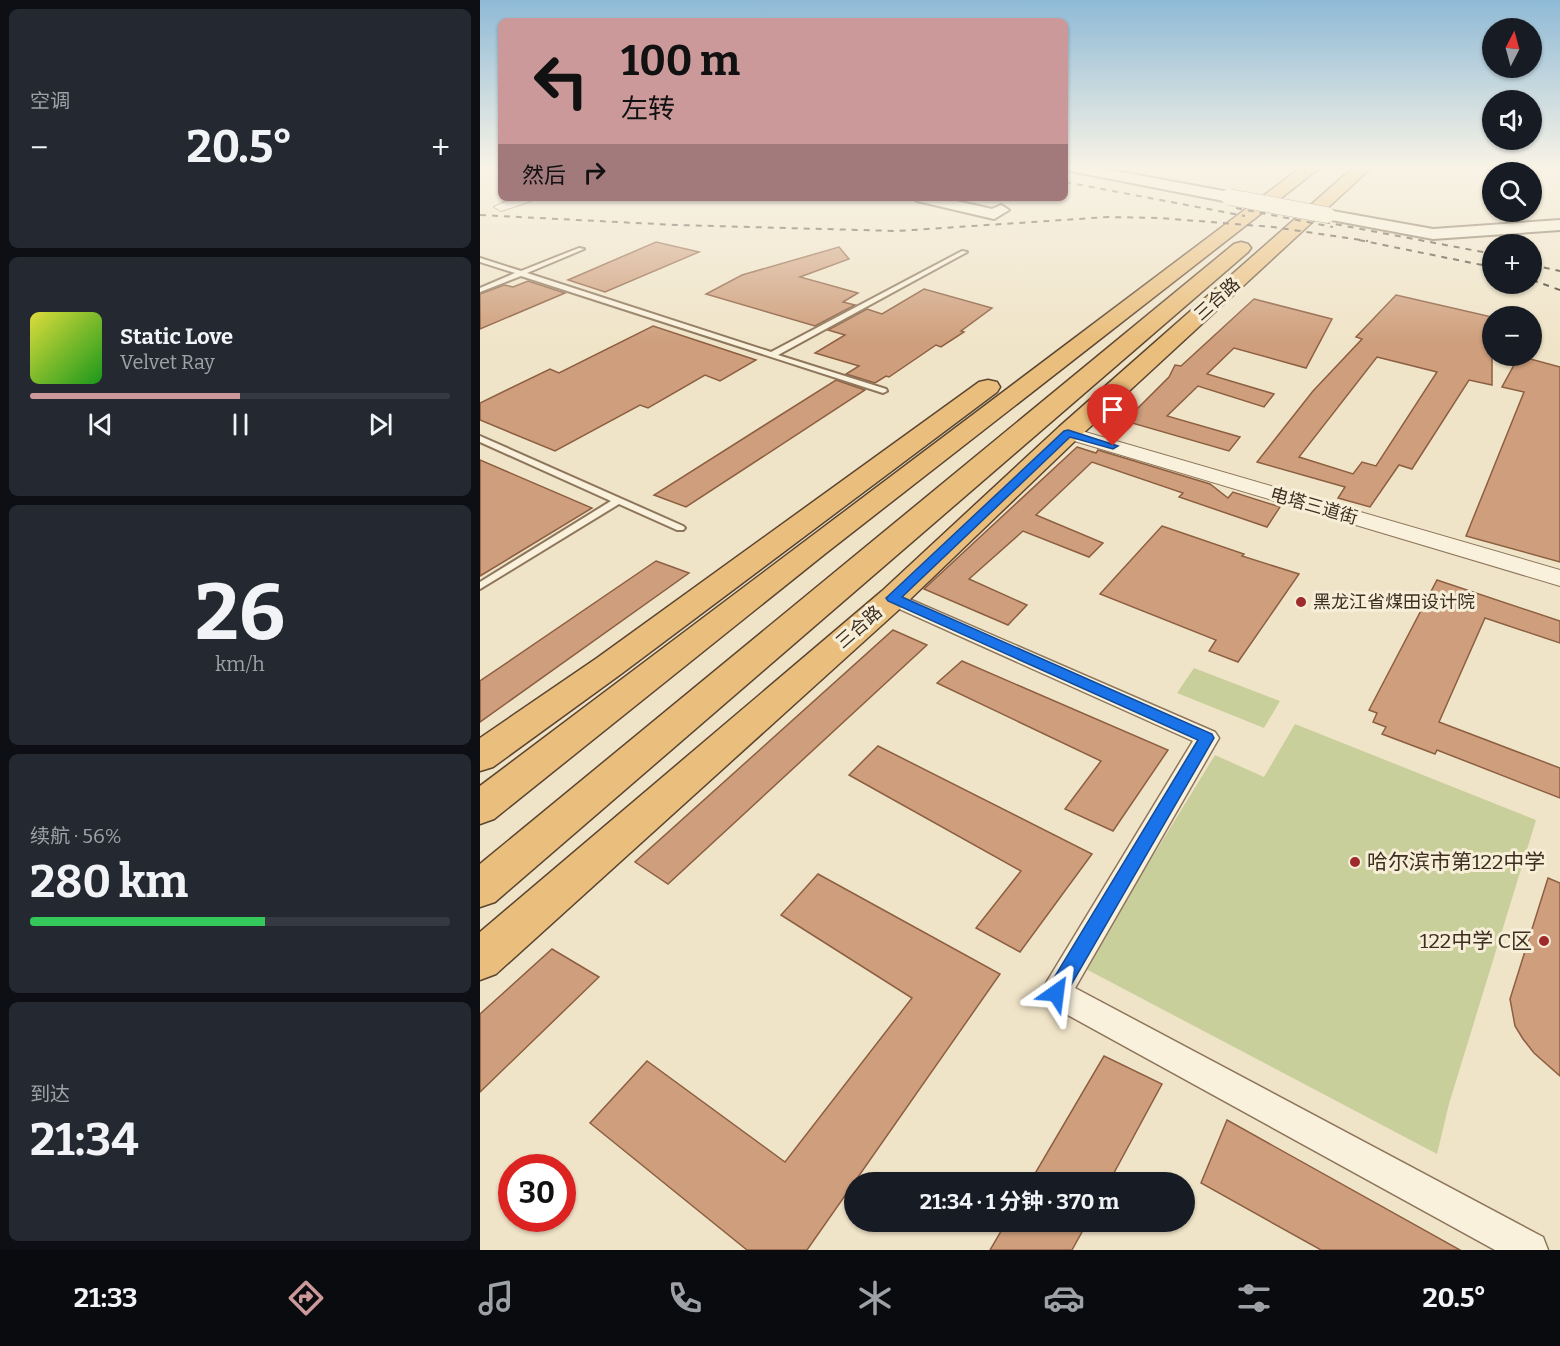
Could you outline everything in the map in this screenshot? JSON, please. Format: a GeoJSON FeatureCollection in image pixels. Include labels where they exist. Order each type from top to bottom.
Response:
{"type":"FeatureCollection","features":[{"type":"Feature","properties":{"kind":"highway"},"geometry":{"type":"LineString","coordinates":[[480,757],[609,666],[1197,224]]}},
{"type":"Feature","properties":{"kind":"highway"},"geometry":{"type":"LineString","coordinates":[[480,808],[1238,224]]}},
{"type":"Feature","properties":{"kind":"highway","name":"三合路"},"geometry":{"type":"LineString","coordinates":[[480,889],[1269,224]]}},
{"type":"Feature","properties":{"kind":"highway","name":"三合路"},"geometry":{"type":"LineString","coordinates":[[480,960],[893,598],[1068,433],[1300,224]]}},
{"type":"Feature","properties":{"kind":"highway"},"geometry":{"type":"LineString","coordinates":[[609,666],[815,548]]}},
{"type":"Feature","properties":{"kind":"main road"},"geometry":{"type":"LineString","coordinates":[[1391,224],[1439,233],[1560,225]]}},
{"type":"Feature","properties":{"kind":"street","name":"电塔三道街"},"geometry":{"type":"LineString","coordinates":[[1068,433],[1560,578]]}},
{"type":"Feature","properties":{"kind":"street"},"geometry":{"type":"LineString","coordinates":[[893,598],[1207,738],[1056,993],[1530,1250]]}},
{"type":"Feature","properties":{"kind":"lane"},"geometry":{"type":"LineString","coordinates":[[480,290],[581,249]]}},
{"type":"Feature","properties":{"kind":"lane"},"geometry":{"type":"LineString","coordinates":[[772,355],[964,252]]}},
{"type":"Feature","properties":{"kind":"lane"},"geometry":{"type":"LineString","coordinates":[[480,260],[883,391]]}},
{"type":"Feature","properties":{"kind":"lane"},"geometry":{"type":"LineString","coordinates":[[480,439],[680,528]]}},
{"type":"Feature","properties":{"kind":"lane"},"geometry":{"type":"LineString","coordinates":[[480,586],[617,501]]}},
{"type":"Feature","properties":{"kind":"green space"},"geometry":{"type":"Polygon","coordinates":[[[1194,668],[1280,701],[1264,728],[1177,693],[1194,668]]]}},
{"type":"Feature","properties":{"kind":"green space"},"geometry":{"type":"Polygon","coordinates":[[[1295,724],[1536,820],[1449,1104],[1437,1154],[1084,968],[1215,755],[1264,777],[1295,724]]]}},
{"type":"Feature","properties":{"kind":"building"},"geometry":{"type":"Polygon","coordinates":[[[656,242],[699,252],[605,292],[568,280],[656,242]]]}},
{"type":"Feature","properties":{"kind":"building"},"geometry":{"type":"Polygon","coordinates":[[[839,247],[849,259],[800,277],[858,293],[843,302],[855,305],[815,326],[706,294],[742,275],[839,247]]]}},
{"type":"Feature","properties":{"kind":"building"},"geometry":{"type":"Polygon","coordinates":[[[528,281],[565,293],[480,329],[480,294],[504,285],[513,287],[528,281]]]}},
{"type":"Feature","properties":{"kind":"building"},"geometry":{"type":"Polygon","coordinates":[[[924,289],[992,308],[961,331],[964,332],[941,347],[936,345],[889,377],[886,376],[875,383],[846,374],[859,366],[815,353],[845,335],[828,330],[867,309],[882,314],[924,289]]]}},
{"type":"Feature","properties":{"kind":"building"},"geometry":{"type":"Polygon","coordinates":[[[1396,295],[1482,315],[1482,366],[1492,366],[1492,385],[1469,380],[1412,469],[1399,465],[1370,507],[1338,498],[1345,487],[1257,462],[1313,391],[1362,339],[1356,337],[1396,295]],[[1377,357],[1299,457],[1353,474],[1362,462],[1376,466],[1437,372],[1377,357]]]}},
{"type":"Feature","properties":{"kind":"building"},"geometry":{"type":"Polygon","coordinates":[[[1254,299],[1332,319],[1306,368],[1234,348],[1207,374],[1274,394],[1264,407],[1198,386],[1167,416],[1240,437],[1229,451],[1125,421],[1169,377],[1175,365],[1181,366],[1254,299]]]}},
{"type":"Feature","properties":{"kind":"building"},"geometry":{"type":"Polygon","coordinates":[[[653,326],[756,360],[720,381],[705,375],[648,408],[640,405],[555,451],[480,420],[480,403],[550,369],[559,373],[653,326]]]}},
{"type":"Feature","properties":{"kind":"building"},"geometry":{"type":"Polygon","coordinates":[[[1542,362],[1560,367],[1560,562],[1466,536],[1524,392],[1502,387],[1514,366],[1542,366],[1542,362]]]}},
{"type":"Feature","properties":{"kind":"building"},"geometry":{"type":"Polygon","coordinates":[[[836,380],[865,390],[686,507],[654,495],[836,380]]]}},
{"type":"Feature","properties":{"kind":"building"},"geometry":{"type":"Polygon","coordinates":[[[1077,447],[1096,453],[1098,450],[1210,484],[1228,498],[1233,492],[1280,507],[1267,527],[1179,497],[1183,493],[1092,462],[1036,515],[1103,543],[1089,557],[1023,531],[969,579],[1027,605],[1008,625],[924,589],[1077,447]]]}},
{"type":"Feature","properties":{"kind":"building"},"geometry":{"type":"Polygon","coordinates":[[[480,460],[592,508],[480,576],[480,460]]]}},
{"type":"Feature","properties":{"kind":"building"},"geometry":{"type":"Polygon","coordinates":[[[1162,526],[1244,554],[1242,556],[1299,574],[1238,662],[1209,651],[1216,640],[1100,594],[1162,526]]]}},
{"type":"Feature","properties":{"kind":"building"},"geometry":{"type":"Polygon","coordinates":[[[656,561],[689,573],[480,722],[480,681],[656,561]]]}},
{"type":"Feature","properties":{"kind":"building"},"geometry":{"type":"Polygon","coordinates":[[[1437,580],[1560,621],[1560,643],[1485,618],[1439,722],[1560,768],[1560,798],[1437,750],[1435,754],[1382,734],[1386,727],[1373,722],[1377,713],[1369,710],[1437,580]]]}},
{"type":"Feature","properties":{"kind":"building"},"geometry":{"type":"Polygon","coordinates":[[[893,630],[927,645],[668,884],[635,862],[893,630]]]}},
{"type":"Feature","properties":{"kind":"building"},"geometry":{"type":"Polygon","coordinates":[[[962,661],[1168,750],[1113,831],[1065,809],[1101,761],[937,683],[962,661]]]}},
{"type":"Feature","properties":{"kind":"building"},"geometry":{"type":"Polygon","coordinates":[[[878,746],[1092,854],[1020,952],[976,928],[1021,871],[849,775],[878,746]]]}},
{"type":"Feature","properties":{"kind":"building"},"geometry":{"type":"Polygon","coordinates":[[[818,874],[1000,974],[862,1172],[844,1172],[844,1197],[807,1250],[747,1250],[590,1123],[647,1061],[785,1162],[912,998],[781,915],[818,874]]]}},
{"type":"Feature","properties":{"kind":"building","name":"122中学 C区"},"geometry":{"type":"Polygon","coordinates":[[[1548,878],[1560,883],[1560,1076],[1534,1053],[1523,1039],[1515,1026],[1510,999],[1548,878]]]}},
{"type":"Feature","properties":{"kind":"building"},"geometry":{"type":"Polygon","coordinates":[[[552,949],[599,977],[480,1092],[480,1014],[552,949]]]}},
{"type":"Feature","properties":{"kind":"building"},"geometry":{"type":"Polygon","coordinates":[[[1104,1056],[1162,1084],[1114,1172],[1036,1172],[1104,1056]]]}},
{"type":"Feature","properties":{"kind":"building"},"geometry":{"type":"Polygon","coordinates":[[[1227,1120],[1460,1250],[1321,1250],[1201,1183],[1227,1120]]]}},
{"type":"Feature","properties":{"kind":"building"},"geometry":{"type":"Polygon","coordinates":[[[1001,1232],[1082,1232],[1072,1250],[990,1250],[1001,1232]]]}},
{"type":"Feature","properties":{"kind":"railway"},"geometry":{"type":"LineString","coordinates":[[663,224],[897,231],[997,224]]}},
{"type":"Feature","properties":{"kind":"railway"},"geometry":{"type":"LineString","coordinates":[[1240,224],[1368,241]]}},
{"type":"Feature","properties":{"kind":"railway"},"geometry":{"type":"LineString","coordinates":[[1319,224],[1333,227]]}},
{"type":"Feature","properties":{"kind":"railway"},"geometry":{"type":"LineString","coordinates":[[1336,224],[1482,252]]}},
{"type":"Feature","properties":{"kind":"railway"},"geometry":{"type":"LineString","coordinates":[[1359,240],[1482,265]]}},
{"type":"Feature","properties":{"kind":"railway"},"geometry":{"type":"LineString","coordinates":[[1542,267],[1560,271]]}},
{"type":"Feature","properties":{"kind":"railway"},"geometry":{"type":"LineString","coordinates":[[1542,284],[1560,290]]}},
{"type":"Feature","properties":{"kind":"place","name":"黑龙江省煤田设计院"},"geometry":{"type":"Point","coordinates":[1301,602]}},
{"type":"Feature","properties":{"kind":"place","name":"哈尔滨市第122中学"},"geometry":{"type":"Point","coordinates":[1355,862]}},
{"type":"Feature","properties":{"kind":"place","name":"122中学 C区"},"geometry":{"type":"Point","coordinates":[1544,941]}},
{"type":"Feature","properties":{"kind":"route"},"geometry":{"type":"LineString","coordinates":[[1056,993],[1207,738],[893,598],[1068,433],[1113,446]]}}]}
